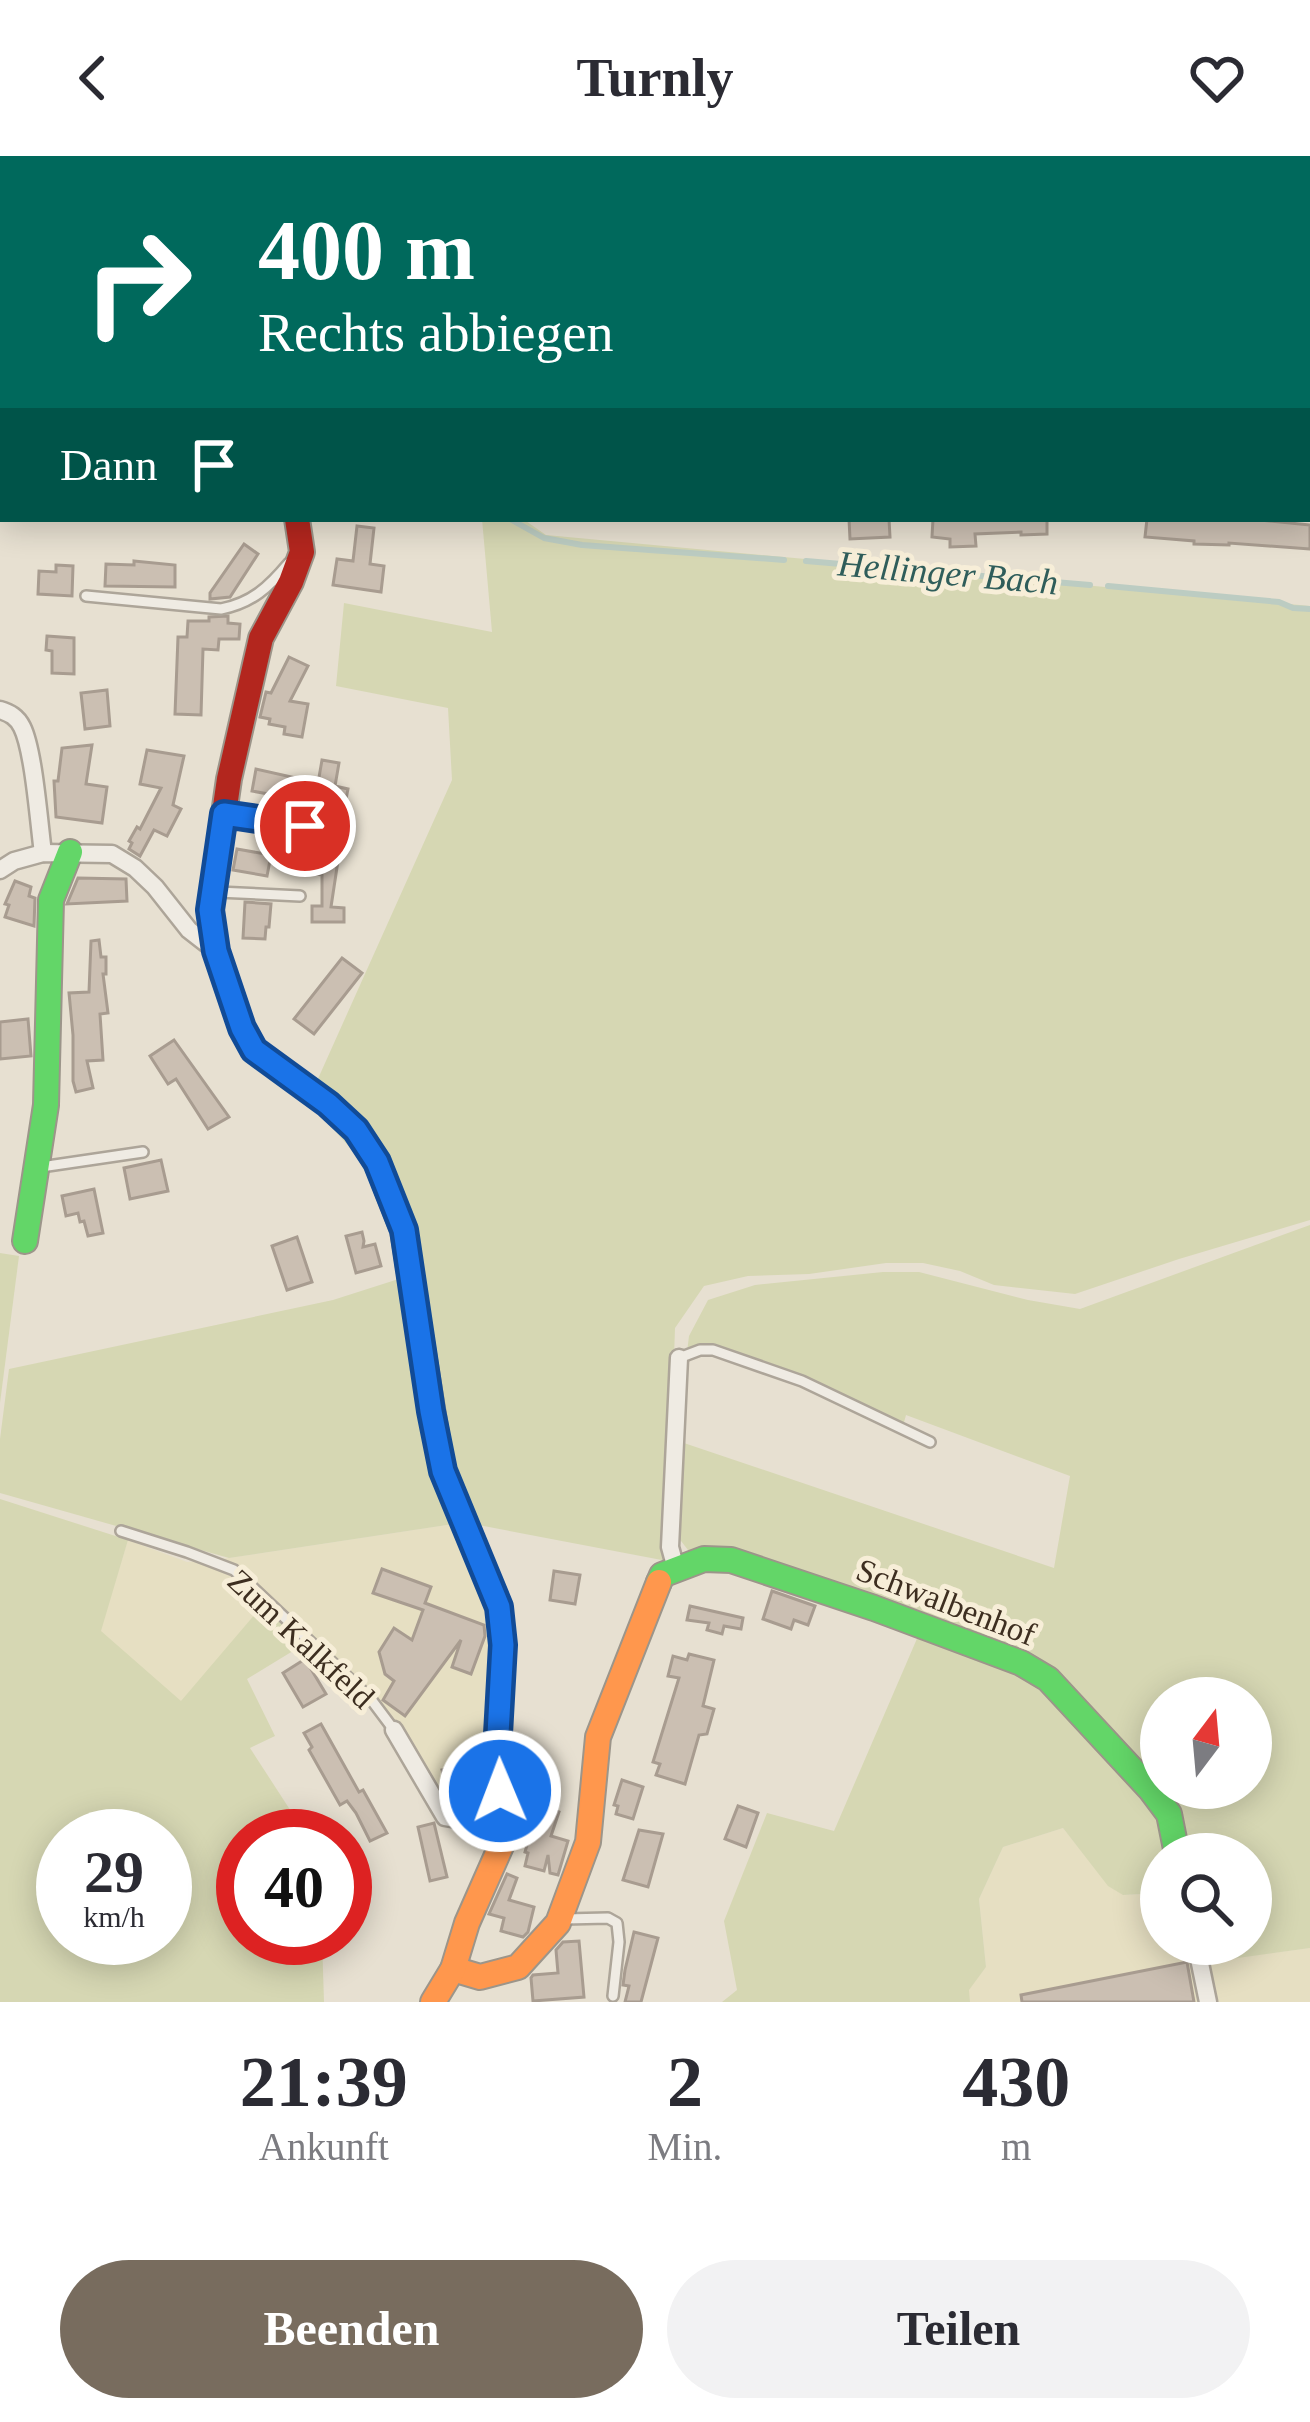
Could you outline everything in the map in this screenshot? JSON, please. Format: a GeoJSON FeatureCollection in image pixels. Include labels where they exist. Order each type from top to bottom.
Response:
{"type":"FeatureCollection","features":[{"type":"Feature","properties":{"kind":"street"},"geometry":{"type":"LineString","coordinates":[[297,522],[302,552],[261,638],[224,814],[210,910],[216,951],[254,1050],[328,1104],[356,1130],[377,1162],[404,1230],[443,1471],[499,1607],[503,1645],[500,1813],[505,1837],[466,1923],[453,1969],[434,2002]]}},
{"type":"Feature","properties":{"kind":"street"},"geometry":{"type":"LineString","coordinates":[[0,710],[8,711],[21,724],[27,742],[43,853]]}},
{"type":"Feature","properties":{"kind":"street"},"geometry":{"type":"LineString","coordinates":[[25,1241],[48,1081],[51,900],[70,852]]}},
{"type":"Feature","properties":{"kind":"street"},"geometry":{"type":"LineString","coordinates":[[0,870],[43,853],[112,854],[135,868],[189,929],[216,951]]}},
{"type":"Feature","properties":{"kind":"street"},"geometry":{"type":"LineString","coordinates":[[453,1969],[480,1977],[518,1967],[559,1920],[589,1842],[598,1737],[662,1575],[676,1569],[670,1547],[679,1358]]}},
{"type":"Feature","properties":{"kind":"street","name":"Schwalbenhof"},"geometry":{"type":"LineString","coordinates":[[676,1569],[704,1559],[731,1560],[1022,1663],[1048,1679],[1151,1790],[1169,1814],[1173,1833]]}},
{"type":"Feature","properties":{"kind":"street","name":"Zum Kalkfeld"},"geometry":{"type":"LineString","coordinates":[[394,1730],[445,1817],[463,1820],[500,1813]]}},
{"type":"Feature","properties":{"kind":"street"},"geometry":{"type":"LineString","coordinates":[[1200,1965],[1208,2002]]}},
{"type":"Feature","properties":{"kind":"lane"},"geometry":{"type":"LineString","coordinates":[[86,596],[221,609],[254,599],[302,552]]}},
{"type":"Feature","properties":{"kind":"lane"},"geometry":{"type":"LineString","coordinates":[[224,814],[305,826]]}},
{"type":"Feature","properties":{"kind":"lane"},"geometry":{"type":"LineString","coordinates":[[213,891],[300,896]]}},
{"type":"Feature","properties":{"kind":"lane"},"geometry":{"type":"LineString","coordinates":[[36,1168],[143,1152]]}},
{"type":"Feature","properties":{"kind":"lane"},"geometry":{"type":"LineString","coordinates":[[679,1358],[712,1350],[802,1381],[929,1442]]}},
{"type":"Feature","properties":{"kind":"lane","name":"Zum Kalkfeld"},"geometry":{"type":"LineString","coordinates":[[121,1531],[234,1570],[370,1698],[394,1730]]}},
{"type":"Feature","properties":{"kind":"lane"},"geometry":{"type":"LineString","coordinates":[[559,1920],[608,1918],[617,1923],[613,1996]]}},
{"type":"Feature","properties":{"kind":"shaded area"},"geometry":{"type":"Polygon","coordinates":[[[460,1523],[495,1607],[498,1811],[446,1815],[372,1696],[324,1648],[266,1603],[181,1702],[100,1631],[128,1540],[187,1562],[460,1523]]]}},
{"type":"Feature","properties":{"kind":"shaded area"},"geometry":{"type":"Polygon","coordinates":[[[1063,1828],[1109,1886],[1124,1895],[1140,1894],[1140,1965],[1272,1965],[1272,1953],[1310,1948],[1310,2002],[970,2002],[968,1990],[986,1967],[979,1899],[1003,1847],[1063,1828]]]}},
{"type":"Feature","properties":{"kind":"green space"},"geometry":{"type":"Polygon","coordinates":[[[482,522],[527,522],[546,535],[1310,606],[1310,1220],[1075,1294],[994,1285],[923,1263],[748,1276],[704,1286],[675,1328],[667,1561],[468,1523],[380,1181],[308,1101],[452,780],[448,708],[336,686],[344,603],[492,632],[482,522]]]}},
{"type":"Feature","properties":{"kind":"green space"},"geometry":{"type":"Polygon","coordinates":[[[1310,1225],[1310,1948],[1272,1953],[1272,1833],[1177,1833],[1168,1809],[1272,1809],[1272,1677],[1140,1677],[1140,1778],[1051,1677],[688,1550],[678,1537],[681,1442],[1054,1568],[1070,1476],[906,1415],[903,1426],[714,1347],[687,1352],[689,1336],[708,1300],[755,1285],[919,1272],[1080,1309],[1310,1225]]]}},
{"type":"Feature","properties":{"kind":"green space"},"geometry":{"type":"Polygon","coordinates":[[[0,1253],[19,1256],[0,1403],[0,1253]]]}},
{"type":"Feature","properties":{"kind":"green space"},"geometry":{"type":"Polygon","coordinates":[[[408,1276],[460,1523],[229,1558],[0,1493],[0,1439],[9,1369],[333,1300],[408,1276]]]}},
{"type":"Feature","properties":{"kind":"green space"},"geometry":{"type":"Polygon","coordinates":[[[0,1499],[128,1540],[101,1631],[181,1701],[262,1606],[306,1643],[247,1679],[275,1736],[250,1748],[290,1809],[216,1809],[216,1965],[323,1965],[324,2002],[0,2002],[0,1499]]]}},
{"type":"Feature","properties":{"kind":"green space"},"geometry":{"type":"Polygon","coordinates":[[[922,1627],[1020,1666],[1140,1784],[1140,1809],[1156,1809],[1164,1833],[1140,1833],[1140,1894],[1123,1895],[1108,1886],[1063,1828],[1003,1847],[979,1899],[986,1967],[969,1990],[970,2002],[722,2002],[737,1990],[724,1921],[767,1813],[834,1831],[922,1627]]]}},
{"type":"Feature","properties":{"kind":"building"},"geometry":{"type":"Polygon","coordinates":[[[849,522],[889,522],[890,537],[850,539],[849,522]]]}},
{"type":"Feature","properties":{"kind":"building"},"geometry":{"type":"Polygon","coordinates":[[[933,522],[1047,522],[1047,534],[975,534],[976,546],[950,547],[950,539],[932,537],[933,522]]]}},
{"type":"Feature","properties":{"kind":"building"},"geometry":{"type":"Polygon","coordinates":[[[1147,522],[1280,522],[1310,525],[1310,549],[1194,544],[1145,537],[1147,522]]]}},
{"type":"Feature","properties":{"kind":"building"},"geometry":{"type":"Polygon","coordinates":[[[357,526],[374,528],[370,564],[384,566],[381,592],[333,585],[337,559],[353,561],[357,526]]]}},
{"type":"Feature","properties":{"kind":"building"},"geometry":{"type":"Polygon","coordinates":[[[244,544],[258,554],[230,597],[210,599],[210,593],[244,544]]]}},
{"type":"Feature","properties":{"kind":"building"},"geometry":{"type":"Polygon","coordinates":[[[134,561],[175,565],[175,587],[105,586],[106,564],[134,565],[134,561]]]}},
{"type":"Feature","properties":{"kind":"building"},"geometry":{"type":"Polygon","coordinates":[[[56,565],[73,566],[72,596],[38,594],[39,571],[56,572],[56,565]]]}},
{"type":"Feature","properties":{"kind":"building"},"geometry":{"type":"Polygon","coordinates":[[[228,616],[228,623],[240,624],[239,639],[219,639],[218,650],[203,649],[201,715],[175,714],[178,637],[187,637],[188,621],[228,616]]]}},
{"type":"Feature","properties":{"kind":"building"},"geometry":{"type":"Polygon","coordinates":[[[47,636],[74,638],[74,674],[52,673],[47,636]]]}},
{"type":"Feature","properties":{"kind":"building"},"geometry":{"type":"Polygon","coordinates":[[[289,657],[308,666],[290,701],[308,704],[302,737],[284,734],[285,727],[260,717],[266,692],[271,693],[289,657]]]}},
{"type":"Feature","properties":{"kind":"building"},"geometry":{"type":"Polygon","coordinates":[[[107,690],[110,726],[85,729],[81,693],[107,690]]]}},
{"type":"Feature","properties":{"kind":"building"},"geometry":{"type":"Polygon","coordinates":[[[92,745],[86,784],[107,787],[102,823],[56,817],[54,781],[58,781],[62,748],[92,745]]]}},
{"type":"Feature","properties":{"kind":"building"},"geometry":{"type":"Polygon","coordinates":[[[147,750],[184,756],[173,805],[181,809],[167,836],[154,830],[140,856],[129,849],[129,841],[161,788],[140,784],[147,750]]]}},
{"type":"Feature","properties":{"kind":"building"},"geometry":{"type":"Polygon","coordinates":[[[322,760],[339,763],[335,786],[348,789],[331,907],[344,908],[344,922],[312,922],[312,906],[322,906],[322,875],[310,873],[319,812],[309,809],[310,805],[252,791],[256,769],[318,783],[322,760]]]}},
{"type":"Feature","properties":{"kind":"building"},"geometry":{"type":"Polygon","coordinates":[[[237,849],[271,855],[267,876],[233,870],[237,849]]]}},
{"type":"Feature","properties":{"kind":"building"},"geometry":{"type":"Polygon","coordinates":[[[78,878],[126,879],[127,901],[67,904],[78,878]]]}},
{"type":"Feature","properties":{"kind":"building"},"geometry":{"type":"Polygon","coordinates":[[[15,881],[31,887],[34,926],[5,917],[15,881]]]}},
{"type":"Feature","properties":{"kind":"building"},"geometry":{"type":"Polygon","coordinates":[[[245,902],[271,904],[265,939],[243,938],[245,902]]]}},
{"type":"Feature","properties":{"kind":"building"},"geometry":{"type":"Polygon","coordinates":[[[99,940],[101,957],[106,957],[103,974],[108,1013],[100,1014],[103,1060],[87,1061],[93,1088],[76,1092],[69,993],[89,992],[91,941],[99,940]]]}},
{"type":"Feature","properties":{"kind":"building"},"geometry":{"type":"Polygon","coordinates":[[[342,958],[362,973],[314,1034],[294,1019],[342,958]]]}},
{"type":"Feature","properties":{"kind":"building"},"geometry":{"type":"Polygon","coordinates":[[[28,1019],[31,1056],[0,1059],[0,1022],[28,1019]]]}},
{"type":"Feature","properties":{"kind":"building"},"geometry":{"type":"Polygon","coordinates":[[[174,1040],[229,1117],[208,1129],[176,1079],[168,1084],[150,1056],[174,1040]]]}},
{"type":"Feature","properties":{"kind":"building"},"geometry":{"type":"Polygon","coordinates":[[[161,1160],[168,1191],[130,1199],[124,1168],[161,1160]]]}},
{"type":"Feature","properties":{"kind":"building"},"geometry":{"type":"Polygon","coordinates":[[[94,1189],[103,1233],[88,1236],[78,1213],[66,1216],[62,1196],[94,1189]]]}},
{"type":"Feature","properties":{"kind":"building"},"geometry":{"type":"Polygon","coordinates":[[[362,1232],[363,1247],[375,1244],[381,1266],[356,1273],[346,1236],[362,1232]]]}},
{"type":"Feature","properties":{"kind":"building"},"geometry":{"type":"Polygon","coordinates":[[[297,1237],[312,1282],[287,1290],[272,1246],[297,1237]]]}},
{"type":"Feature","properties":{"kind":"building"},"geometry":{"type":"Polygon","coordinates":[[[382,1569],[431,1587],[425,1603],[484,1625],[485,1636],[471,1674],[452,1667],[461,1640],[405,1716],[383,1700],[394,1681],[385,1674],[379,1652],[394,1628],[412,1640],[423,1610],[373,1593],[382,1569]]]}},
{"type":"Feature","properties":{"kind":"building"},"geometry":{"type":"Polygon","coordinates":[[[554,1571],[580,1575],[575,1604],[550,1600],[554,1571]]]}},
{"type":"Feature","properties":{"kind":"building"},"geometry":{"type":"Polygon","coordinates":[[[772,1591],[815,1606],[808,1625],[794,1620],[791,1629],[763,1619],[772,1591]]]}},
{"type":"Feature","properties":{"kind":"building"},"geometry":{"type":"Polygon","coordinates":[[[690,1606],[743,1618],[741,1629],[724,1626],[722,1634],[707,1630],[709,1623],[687,1620],[690,1606]]]}},
{"type":"Feature","properties":{"kind":"building"},"geometry":{"type":"Polygon","coordinates":[[[689,1654],[714,1660],[703,1706],[714,1709],[707,1734],[699,1735],[685,1784],[656,1775],[660,1764],[653,1762],[679,1678],[668,1676],[673,1656],[687,1660],[689,1654]]]}},
{"type":"Feature","properties":{"kind":"building"},"geometry":{"type":"Polygon","coordinates":[[[305,1659],[326,1694],[303,1707],[283,1673],[305,1659]]]}},
{"type":"Feature","properties":{"kind":"building"},"geometry":{"type":"Polygon","coordinates":[[[321,1724],[387,1833],[372,1840],[372,1809],[353,1809],[347,1801],[340,1805],[304,1733],[321,1724]]]}},
{"type":"Feature","properties":{"kind":"building"},"geometry":{"type":"Polygon","coordinates":[[[466,1765],[472,1798],[451,1802],[442,1770],[466,1765]]]}},
{"type":"Feature","properties":{"kind":"building"},"geometry":{"type":"Polygon","coordinates":[[[622,1780],[643,1787],[633,1819],[616,1814],[622,1780]]]}},
{"type":"Feature","properties":{"kind":"building"},"geometry":{"type":"Polygon","coordinates":[[[526,1800],[559,1812],[551,1836],[568,1841],[558,1875],[550,1873],[548,1855],[544,1871],[525,1866],[534,1821],[521,1816],[526,1800]]]}},
{"type":"Feature","properties":{"kind":"building"},"geometry":{"type":"Polygon","coordinates":[[[738,1806],[758,1813],[746,1847],[725,1839],[738,1806]]]}},
{"type":"Feature","properties":{"kind":"building"},"geometry":{"type":"Polygon","coordinates":[[[434,1823],[447,1877],[430,1881],[418,1827],[434,1823]]]}},
{"type":"Feature","properties":{"kind":"building"},"geometry":{"type":"Polygon","coordinates":[[[639,1830],[663,1834],[648,1887],[623,1880],[639,1830]]]}},
{"type":"Feature","properties":{"kind":"building"},"geometry":{"type":"Polygon","coordinates":[[[507,1874],[517,1878],[509,1900],[534,1907],[523,1937],[501,1931],[504,1918],[489,1914],[507,1874]]]}},
{"type":"Feature","properties":{"kind":"building"},"geometry":{"type":"Polygon","coordinates":[[[634,1932],[658,1938],[641,2002],[625,2002],[629,1986],[623,1985],[634,1932]]]}},
{"type":"Feature","properties":{"kind":"building"},"geometry":{"type":"Polygon","coordinates":[[[579,1941],[584,1997],[533,2001],[533,1975],[558,1973],[556,1950],[563,1942],[579,1941]]]}},
{"type":"Feature","properties":{"kind":"building"},"geometry":{"type":"Polygon","coordinates":[[[1188,1965],[1194,2002],[1022,2002],[1021,1995],[1188,1965]]]}},
{"type":"Feature","properties":{"kind":"waterway","name":"Hellinger Bach"},"geometry":{"type":"LineString","coordinates":[[515,522],[544,538],[582,545],[784,560]]}},
{"type":"Feature","properties":{"kind":"waterway","name":"Hellinger Bach"},"geometry":{"type":"LineString","coordinates":[[806,561],[1090,585]]}},
{"type":"Feature","properties":{"kind":"waterway","name":"Hellinger Bach"},"geometry":{"type":"LineString","coordinates":[[1108,586],[1310,609]]}},
{"type":"Feature","properties":{"kind":"traffic: fast"},"geometry":{"type":"LineString","coordinates":[[25,1241],[46,1105],[51,900],[70,852]]}},
{"type":"Feature","properties":{"kind":"traffic: fast"},"geometry":{"type":"LineString","coordinates":[[659,1582],[662,1575],[704,1559],[731,1560],[1021,1663],[1048,1679],[1151,1790],[1169,1814],[1173,1833]]}},
{"type":"Feature","properties":{"kind":"traffic: slow"},"geometry":{"type":"LineString","coordinates":[[433,2002],[453,1969],[467,1923],[505,1837],[498,1734],[503,1645],[499,1607],[440,1458]]}},
{"type":"Feature","properties":{"kind":"traffic: slow"},"geometry":{"type":"LineString","coordinates":[[453,1969],[480,1977],[518,1967],[558,1923],[588,1842],[598,1737],[659,1582]]}},
{"type":"Feature","properties":{"kind":"traffic: jam"},"geometry":{"type":"LineString","coordinates":[[297,522],[302,552],[261,638],[229,779],[210,911],[216,951],[254,1050],[328,1104],[356,1130],[377,1163],[403,1230],[440,1458]]}},
{"type":"Feature","properties":{"kind":"route"},"geometry":{"type":"LineString","coordinates":[[305,826],[224,814],[210,910],[216,951],[254,1050],[356,1130],[377,1162],[404,1230],[443,1471],[499,1607],[503,1645],[500,1791]]}}]}
